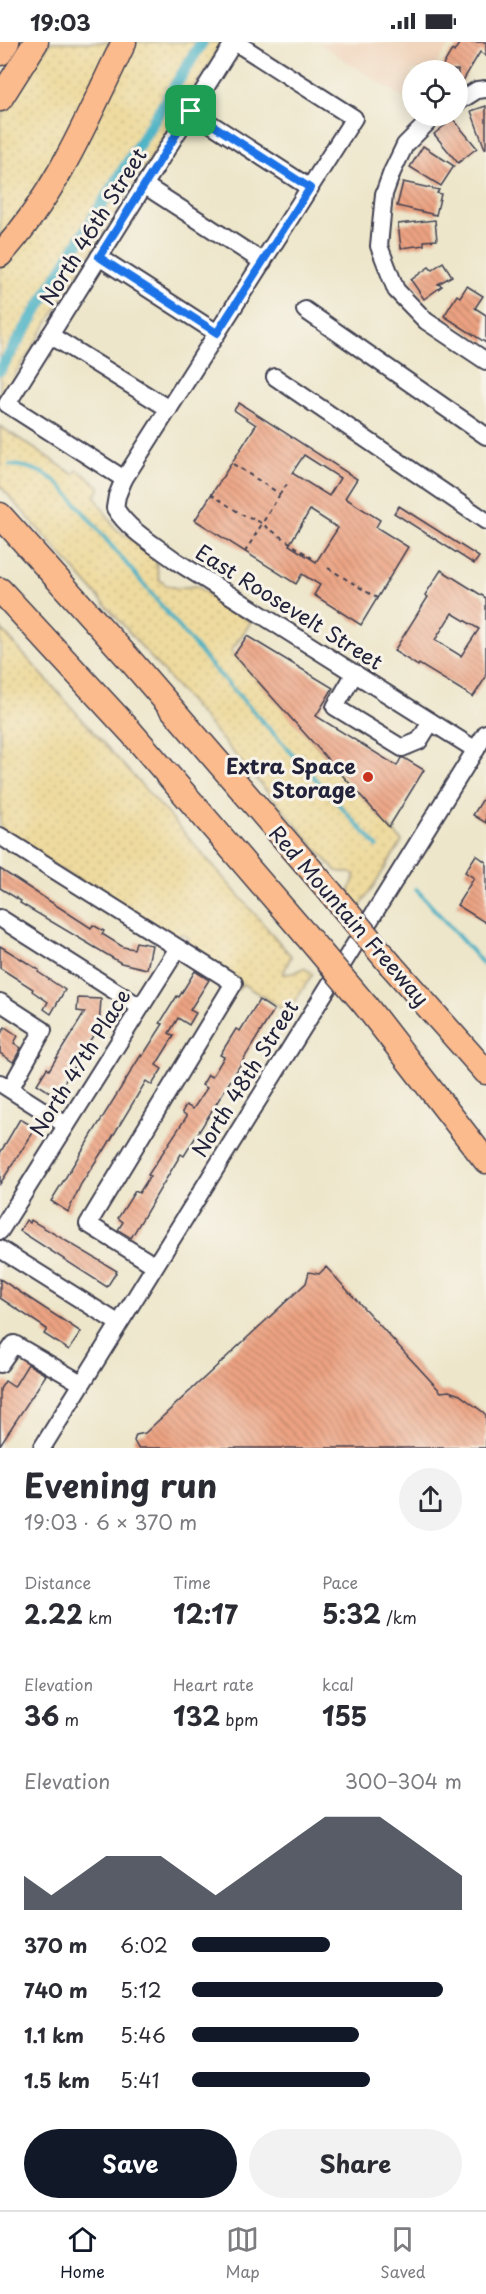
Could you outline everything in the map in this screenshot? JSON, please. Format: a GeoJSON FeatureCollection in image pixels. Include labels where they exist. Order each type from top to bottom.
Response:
{"type":"FeatureCollection","features":[{"type":"Feature","properties":{"kind":"highway"},"geometry":{"type":"LineString","coordinates":[[0,54],[7,42]]}},
{"type":"Feature","properties":{"kind":"highway"},"geometry":{"type":"LineString","coordinates":[[0,99],[36,42]]}},
{"type":"Feature","properties":{"kind":"highway"},"geometry":{"type":"LineString","coordinates":[[5,250],[33,215],[56,180],[124,42]]}},
{"type":"Feature","properties":{"kind":"highway","name":"Red Mountain Freeway"},"geometry":{"type":"LineString","coordinates":[[0,515],[138,669],[486,1072]]}},
{"type":"Feature","properties":{"kind":"highway"},"geometry":{"type":"LineString","coordinates":[[0,590],[145,748],[486,1143]]}},
{"type":"Feature","properties":{"kind":"highway"},"geometry":{"type":"LineString","coordinates":[[366,1006],[486,1161]]}},
{"type":"Feature","properties":{"kind":"street","name":"North 46th Street"},"geometry":{"type":"LineString","coordinates":[[124,479],[7,404],[234,42]]}},
{"type":"Feature","properties":{"kind":"street"},"geometry":{"type":"LineString","coordinates":[[124,479],[354,118],[234,42]]}},
{"type":"Feature","properties":{"kind":"street"},"geometry":{"type":"LineString","coordinates":[[468,96],[477,90],[486,89]]}},
{"type":"Feature","properties":{"kind":"street"},"geometry":{"type":"LineString","coordinates":[[191,111],[310,188]]}},
{"type":"Feature","properties":{"kind":"street"},"geometry":{"type":"LineString","coordinates":[[423,126],[405,145],[384,194],[379,246],[396,290],[426,321],[486,361]]}},
{"type":"Feature","properties":{"kind":"street"},"geometry":{"type":"LineString","coordinates":[[144,185],[263,262]]}},
{"type":"Feature","properties":{"kind":"street"},"geometry":{"type":"LineString","coordinates":[[99,257],[217,333]]}},
{"type":"Feature","properties":{"kind":"street"},"geometry":{"type":"LineString","coordinates":[[305,310],[486,435]]}},
{"type":"Feature","properties":{"kind":"street"},"geometry":{"type":"LineString","coordinates":[[50,335],[169,409]]}},
{"type":"Feature","properties":{"kind":"street"},"geometry":{"type":"LineString","coordinates":[[275,377],[486,521]]}},
{"type":"Feature","properties":{"kind":"street","name":"East Roosevelt Street"},"geometry":{"type":"LineString","coordinates":[[124,479],[115,508],[122,520],[134,531],[176,561],[431,722],[483,739]]}},
{"type":"Feature","properties":{"kind":"street"},"geometry":{"type":"LineString","coordinates":[[354,674],[335,706],[402,748],[419,741],[431,722]]}},
{"type":"Feature","properties":{"kind":"street","name":"North 48th Street"},"geometry":{"type":"LineString","coordinates":[[42,1448],[483,739]]}},
{"type":"Feature","properties":{"kind":"street"},"geometry":{"type":"LineString","coordinates":[[0,836],[234,983],[88,1224],[154,1265]]}},
{"type":"Feature","properties":{"kind":"street"},"geometry":{"type":"LineString","coordinates":[[0,918],[140,1006]]}},
{"type":"Feature","properties":{"kind":"street","name":"North 47th Place"},"geometry":{"type":"LineString","coordinates":[[0,1231],[178,948]]}},
{"type":"Feature","properties":{"kind":"street"},"geometry":{"type":"LineString","coordinates":[[0,1002],[43,1030],[5,1086],[66,1125]]}},
{"type":"Feature","properties":{"kind":"street"},"geometry":{"type":"LineString","coordinates":[[0,1248],[118,1323]]}},
{"type":"Feature","properties":{"kind":"street"},"geometry":{"type":"LineString","coordinates":[[0,1364],[14,1344],[81,1383]]}},
{"type":"Feature","properties":{"kind":"path"},"geometry":{"type":"LineString","coordinates":[[232,464],[280,494]]}},
{"type":"Feature","properties":{"kind":"path"},"geometry":{"type":"LineString","coordinates":[[245,552],[288,483]]}},
{"type":"Feature","properties":{"kind":"path"},"geometry":{"type":"LineString","coordinates":[[211,494],[248,518],[255,519],[312,558]]}},
{"type":"Feature","properties":{"kind":"path"},"geometry":{"type":"LineString","coordinates":[[328,568],[377,598]]}},
{"type":"Feature","properties":{"kind":"shaded area"},"geometry":{"type":"Polygon","coordinates":[[[317,42],[451,42],[439,60],[402,60],[402,97],[317,42]]]}},
{"type":"Feature","properties":{"kind":"sand"},"geometry":{"type":"Polygon","coordinates":[[[50,42],[223,42],[0,399],[0,118],[50,42]]]}},
{"type":"Feature","properties":{"kind":"sand"},"geometry":{"type":"Polygon","coordinates":[[[0,426],[73,474],[78,470],[100,487],[95,497],[115,528],[155,556],[159,579],[166,585],[176,588],[196,586],[251,622],[231,651],[402,841],[360,907],[349,894],[355,874],[336,871],[0,486],[0,426]]]}},
{"type":"Feature","properties":{"kind":"sand"},"geometry":{"type":"Polygon","coordinates":[[[0,628],[181,829],[291,956],[283,974],[294,973],[304,968],[313,974],[287,1012],[243,984],[238,990],[186,949],[188,937],[179,935],[171,939],[0,831],[0,628]]]}},
{"type":"Feature","properties":{"kind":"building"},"geometry":{"type":"Polygon","coordinates":[[[460,42],[486,42],[486,56],[480,52],[468,72],[468,60],[446,60],[452,50],[454,52],[460,42]]]}},
{"type":"Feature","properties":{"kind":"building"},"geometry":{"type":"Polygon","coordinates":[[[486,106],[486,148],[485,149],[471,111],[486,106]]]}},
{"type":"Feature","properties":{"kind":"building"},"geometry":{"type":"Polygon","coordinates":[[[444,126],[459,126],[477,148],[458,163],[434,134],[444,126]]]}},
{"type":"Feature","properties":{"kind":"building"},"geometry":{"type":"Polygon","coordinates":[[[423,146],[454,166],[441,186],[410,167],[423,146]]]}},
{"type":"Feature","properties":{"kind":"building"},"geometry":{"type":"Polygon","coordinates":[[[403,182],[439,190],[437,193],[441,194],[436,215],[397,206],[403,182]]]}},
{"type":"Feature","properties":{"kind":"building"},"geometry":{"type":"Polygon","coordinates":[[[435,220],[437,240],[424,241],[424,245],[401,248],[398,224],[435,220]]]}},
{"type":"Feature","properties":{"kind":"building"},"geometry":{"type":"Polygon","coordinates":[[[443,262],[452,276],[438,284],[442,286],[424,299],[411,280],[429,267],[432,270],[443,262]]]}},
{"type":"Feature","properties":{"kind":"building"},"geometry":{"type":"Polygon","coordinates":[[[467,286],[483,296],[475,308],[486,315],[486,343],[444,316],[457,295],[460,297],[467,286]]]}},
{"type":"Feature","properties":{"kind":"building"},"geometry":{"type":"Polygon","coordinates":[[[239,403],[357,479],[345,498],[380,520],[376,527],[408,547],[361,625],[314,595],[320,585],[302,574],[296,584],[195,520],[256,425],[234,410],[239,403]],[[304,455],[292,473],[329,496],[340,478],[304,455]],[[310,510],[289,545],[316,562],[338,528],[310,510]]]}},
{"type":"Feature","properties":{"kind":"building"},"geometry":{"type":"Polygon","coordinates":[[[399,506],[479,557],[474,564],[394,513],[399,506]]]}},
{"type":"Feature","properties":{"kind":"building"},"geometry":{"type":"Polygon","coordinates":[[[441,570],[486,598],[486,677],[473,697],[394,651],[428,597],[425,595],[441,570]],[[452,613],[435,640],[461,656],[479,629],[452,613]]]}},
{"type":"Feature","properties":{"kind":"building"},"geometry":{"type":"Polygon","coordinates":[[[247,636],[333,688],[316,716],[397,766],[401,758],[404,758],[424,770],[389,827],[234,655],[247,636]]]}},
{"type":"Feature","properties":{"kind":"building"},"geometry":{"type":"Polygon","coordinates":[[[486,794],[486,823],[473,815],[486,794]]]}},
{"type":"Feature","properties":{"kind":"building"},"geometry":{"type":"Polygon","coordinates":[[[476,855],[486,862],[486,923],[457,905],[474,878],[465,872],[476,855]]]}},
{"type":"Feature","properties":{"kind":"building"},"geometry":{"type":"Polygon","coordinates":[[[0,869],[91,928],[93,925],[104,931],[102,934],[123,947],[134,949],[136,942],[152,945],[147,969],[121,963],[20,903],[21,901],[0,888],[0,869]]]}},
{"type":"Feature","properties":{"kind":"building"},"geometry":{"type":"Polygon","coordinates":[[[0,946],[39,970],[38,972],[65,990],[51,1014],[44,1009],[48,1002],[32,991],[33,989],[0,968],[0,946]]]}},
{"type":"Feature","properties":{"kind":"building"},"geometry":{"type":"Polygon","coordinates":[[[195,971],[209,980],[190,1010],[196,1013],[189,1025],[178,1018],[169,1033],[174,1036],[156,1065],[162,1069],[152,1085],[146,1081],[104,1151],[81,1184],[68,1212],[51,1201],[141,1055],[142,1057],[163,1024],[160,1023],[195,971]]]}},
{"type":"Feature","properties":{"kind":"building"},"geometry":{"type":"Polygon","coordinates":[[[78,998],[101,999],[99,1026],[56,1096],[37,1084],[47,1068],[49,1070],[85,1012],[77,1011],[78,998]]]}},
{"type":"Feature","properties":{"kind":"building"},"geometry":{"type":"Polygon","coordinates":[[[259,1000],[274,1010],[184,1156],[181,1154],[131,1238],[118,1230],[123,1222],[118,1218],[135,1191],[139,1193],[150,1176],[148,1175],[187,1116],[182,1112],[186,1105],[193,1109],[207,1088],[202,1085],[208,1075],[212,1077],[224,1057],[220,1055],[236,1029],[240,1031],[259,1000]]]}},
{"type":"Feature","properties":{"kind":"building"},"geometry":{"type":"Polygon","coordinates":[[[5,1027],[18,1036],[14,1043],[21,1048],[13,1062],[0,1053],[0,1035],[5,1027]]]}},
{"type":"Feature","properties":{"kind":"building"},"geometry":{"type":"Polygon","coordinates":[[[20,1119],[36,1128],[0,1184],[0,1153],[20,1119]]]}},
{"type":"Feature","properties":{"kind":"building"},"geometry":{"type":"Polygon","coordinates":[[[26,1220],[30,1223],[31,1220],[117,1271],[107,1287],[20,1231],[26,1220]]]}},
{"type":"Feature","properties":{"kind":"building"},"geometry":{"type":"Polygon","coordinates":[[[326,1267],[441,1392],[449,1391],[460,1395],[486,1415],[486,1448],[138,1448],[134,1441],[136,1435],[145,1433],[306,1283],[309,1272],[319,1274],[326,1267]]]}},
{"type":"Feature","properties":{"kind":"building"},"geometry":{"type":"Polygon","coordinates":[[[0,1279],[81,1332],[69,1350],[44,1334],[47,1329],[0,1298],[0,1279]]]}},
{"type":"Feature","properties":{"kind":"building"},"geometry":{"type":"Polygon","coordinates":[[[28,1364],[46,1375],[0,1445],[0,1389],[5,1381],[14,1387],[28,1364]]]}},
{"type":"Feature","properties":{"kind":"waterway"},"geometry":{"type":"LineString","coordinates":[[0,370],[202,42]]}},
{"type":"Feature","properties":{"kind":"waterway"},"geometry":{"type":"LineString","coordinates":[[10,465],[41,472],[65,490],[209,663],[377,846]]}},
{"type":"Feature","properties":{"kind":"waterway"},"geometry":{"type":"LineString","coordinates":[[416,889],[486,967]]}},
{"type":"Feature","properties":{"kind":"place","name":"Extra Space Storage"},"geometry":{"type":"Point","coordinates":[368,777]}},
{"type":"Feature","properties":{"kind":"route"},"geometry":{"type":"LineString","coordinates":[[191,111],[310,188],[217,333],[99,257],[191,111]]}}]}
